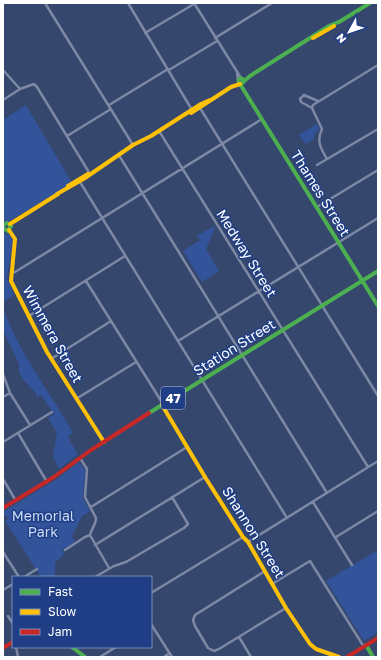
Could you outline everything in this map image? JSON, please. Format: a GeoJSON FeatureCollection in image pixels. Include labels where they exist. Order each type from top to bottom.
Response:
{"type":"FeatureCollection","features":[{"type":"Feature","properties":{"kind":"main road"},"geometry":{"type":"LineString","coordinates":[[103,166],[133,145],[151,136],[192,109],[210,100],[370,3]]}},
{"type":"Feature","properties":{"kind":"main road","name":"Thames Street"},"geometry":{"type":"LineString","coordinates":[[241,81],[262,119],[378,306]]}},
{"type":"Feature","properties":{"kind":"main road"},"geometry":{"type":"LineString","coordinates":[[180,118],[200,108],[210,100]]}},
{"type":"Feature","properties":{"kind":"main road"},"geometry":{"type":"LineString","coordinates":[[10,224],[11,226],[9,230],[6,231],[3,225],[7,223],[10,224],[57,194],[80,182],[94,171],[120,157],[151,136]]}},
{"type":"Feature","properties":{"kind":"main road"},"geometry":{"type":"LineString","coordinates":[[68,188],[90,174]]}},
{"type":"Feature","properties":{"kind":"main road","name":"Wimmera Street"},"geometry":{"type":"LineString","coordinates":[[9,230],[15,239],[11,281],[51,359],[104,442]]}},
{"type":"Feature","properties":{"kind":"main road","name":"Station Street"},"geometry":{"type":"LineString","coordinates":[[3,508],[47,482],[80,458],[162,404],[378,271]]}},
{"type":"Feature","properties":{"kind":"main road","name":"Shannon Street"},"geometry":{"type":"LineString","coordinates":[[162,404],[205,477],[243,537],[248,542],[286,608],[310,644],[339,657]]}},
{"type":"Feature","properties":{"kind":"main road"},"geometry":{"type":"LineString","coordinates":[[347,657],[378,638]]}},
{"type":"Feature","properties":{"kind":"main road"},"geometry":{"type":"LineString","coordinates":[[3,648],[12,643]]}},
{"type":"Feature","properties":{"kind":"main road"},"geometry":{"type":"LineString","coordinates":[[365,646],[373,657]]}},
{"type":"Feature","properties":{"kind":"main road"},"geometry":{"type":"LineString","coordinates":[[73,648],[84,657]]}},
{"type":"Feature","properties":{"kind":"street"},"geometry":{"type":"LineString","coordinates":[[45,3],[133,145]]}},
{"type":"Feature","properties":{"kind":"street"},"geometry":{"type":"LineString","coordinates":[[128,3],[192,109]]}},
{"type":"Feature","properties":{"kind":"street"},"geometry":{"type":"LineString","coordinates":[[146,32],[194,3],[241,81]]}},
{"type":"Feature","properties":{"kind":"street"},"geometry":{"type":"LineString","coordinates":[[215,38],[272,3]]}},
{"type":"Feature","properties":{"kind":"street"},"geometry":{"type":"LineString","coordinates":[[109,105],[218,41]]}},
{"type":"Feature","properties":{"kind":"street"},"geometry":{"type":"LineString","coordinates":[[312,108],[318,101],[378,65]]}},
{"type":"Feature","properties":{"kind":"street"},"geometry":{"type":"LineString","coordinates":[[3,70],[20,89]]}},
{"type":"Feature","properties":{"kind":"street"},"geometry":{"type":"LineString","coordinates":[[3,100],[20,89],[34,84],[68,136],[90,174]]}},
{"type":"Feature","properties":{"kind":"street"},"geometry":{"type":"LineString","coordinates":[[318,101],[304,95],[300,99],[301,102],[312,108],[322,126],[319,142],[320,148],[327,159]]}},
{"type":"Feature","properties":{"kind":"street"},"geometry":{"type":"LineString","coordinates":[[200,108],[378,396]]}},
{"type":"Feature","properties":{"kind":"street"},"geometry":{"type":"LineString","coordinates":[[68,136],[111,109]]}},
{"type":"Feature","properties":{"kind":"street"},"geometry":{"type":"LineString","coordinates":[[11,272],[21,268],[262,119]]}},
{"type":"Feature","properties":{"kind":"street"},"geometry":{"type":"LineString","coordinates":[[317,165],[378,129]]}},
{"type":"Feature","properties":{"kind":"street","name":"Medway Street"},"geometry":{"type":"LineString","coordinates":[[159,131],[368,467]]}},
{"type":"Feature","properties":{"kind":"street"},"geometry":{"type":"LineString","coordinates":[[120,157],[327,493]]}},
{"type":"Feature","properties":{"kind":"street"},"geometry":{"type":"LineString","coordinates":[[317,207],[378,170]]}},
{"type":"Feature","properties":{"kind":"street"},"geometry":{"type":"LineString","coordinates":[[80,182],[287,518]]}},
{"type":"Feature","properties":{"kind":"street"},"geometry":{"type":"LineString","coordinates":[[178,341],[378,218]]}},
{"type":"Feature","properties":{"kind":"street"},"geometry":{"type":"LineString","coordinates":[[29,316],[125,256]]}},
{"type":"Feature","properties":{"kind":"street","name":"Shannon Street"},"geometry":{"type":"LineString","coordinates":[[86,281],[162,404]]}},
{"type":"Feature","properties":{"kind":"street"},"geometry":{"type":"LineString","coordinates":[[51,359],[111,321]]}},
{"type":"Feature","properties":{"kind":"street"},"geometry":{"type":"LineString","coordinates":[[76,399],[136,362]]}},
{"type":"Feature","properties":{"kind":"street"},"geometry":{"type":"LineString","coordinates":[[3,374],[10,392],[30,425]]}},
{"type":"Feature","properties":{"kind":"street"},"geometry":{"type":"LineString","coordinates":[[3,397],[10,392]]}},
{"type":"Feature","properties":{"kind":"street"},"geometry":{"type":"LineString","coordinates":[[3,442],[52,412]]}},
{"type":"Feature","properties":{"kind":"street"},"geometry":{"type":"LineString","coordinates":[[18,432],[47,482]]}},
{"type":"Feature","properties":{"kind":"street"},"geometry":{"type":"LineString","coordinates":[[91,506],[188,447]]}},
{"type":"Feature","properties":{"kind":"street"},"geometry":{"type":"LineString","coordinates":[[80,458],[86,469],[85,497],[96,518],[96,522],[90,532],[90,535],[109,568]]}},
{"type":"Feature","properties":{"kind":"street"},"geometry":{"type":"LineString","coordinates":[[248,542],[378,462]]}},
{"type":"Feature","properties":{"kind":"street"},"geometry":{"type":"LineString","coordinates":[[95,545],[205,477]]}},
{"type":"Feature","properties":{"kind":"street"},"geometry":{"type":"LineString","coordinates":[[3,479],[16,501]]}},
{"type":"Feature","properties":{"kind":"street"},"geometry":{"type":"LineString","coordinates":[[97,576],[109,568],[126,562],[184,528],[188,524],[172,496]]}},
{"type":"Feature","properties":{"kind":"street"},"geometry":{"type":"LineString","coordinates":[[314,502],[352,564]]}},
{"type":"Feature","properties":{"kind":"street"},"geometry":{"type":"LineString","coordinates":[[336,537],[378,511]]}},
{"type":"Feature","properties":{"kind":"street"},"geometry":{"type":"LineString","coordinates":[[65,550],[90,535]]}},
{"type":"Feature","properties":{"kind":"street"},"geometry":{"type":"LineString","coordinates":[[152,592],[243,537]]}},
{"type":"Feature","properties":{"kind":"street"},"geometry":{"type":"LineString","coordinates":[[3,552],[18,576]]}},
{"type":"Feature","properties":{"kind":"street"},"geometry":{"type":"LineString","coordinates":[[272,584],[310,560],[365,646]]}},
{"type":"Feature","properties":{"kind":"street"},"geometry":{"type":"LineString","coordinates":[[26,576],[37,569]]}},
{"type":"Feature","properties":{"kind":"street"},"geometry":{"type":"LineString","coordinates":[[265,571],[195,615],[193,620],[195,626],[208,648],[214,651],[286,608]]}},
{"type":"Feature","properties":{"kind":"street"},"geometry":{"type":"LineString","coordinates":[[3,590],[12,585]]}},
{"type":"Feature","properties":{"kind":"street"},"geometry":{"type":"LineString","coordinates":[[8,616],[12,622]]}},
{"type":"Feature","properties":{"kind":"street"},"geometry":{"type":"LineString","coordinates":[[152,626],[172,657]]}},
{"type":"Feature","properties":{"kind":"street"},"geometry":{"type":"LineString","coordinates":[[238,637],[251,657]]}},
{"type":"Feature","properties":{"kind":"street"},"geometry":{"type":"LineString","coordinates":[[100,657],[114,648]]}},
{"type":"Feature","properties":{"kind":"street"},"geometry":{"type":"LineString","coordinates":[[164,657],[170,653]]}},
{"type":"Feature","properties":{"kind":"green space"},"geometry":{"type":"Polygon","coordinates":[[[26,105],[72,183],[6,223],[3,219],[3,120],[26,105]]]}},
{"type":"Feature","properties":{"kind":"green space"},"geometry":{"type":"Polygon","coordinates":[[[317,124],[319,130],[314,134],[314,139],[306,144],[299,135],[317,124]]]}},
{"type":"Feature","properties":{"kind":"green space"},"geometry":{"type":"Polygon","coordinates":[[[214,226],[215,228],[206,249],[219,271],[202,282],[183,251],[200,240],[197,236],[214,226]]]}},
{"type":"Feature","properties":{"kind":"green space"},"geometry":{"type":"Polygon","coordinates":[[[3,233],[9,234],[13,240],[7,279],[14,295],[3,302],[3,233]]]}},
{"type":"Feature","properties":{"kind":"green space"},"geometry":{"type":"Polygon","coordinates":[[[3,307],[17,340],[73,433],[69,435],[69,440],[78,454],[59,469],[53,456],[57,433],[48,418],[54,414],[41,395],[37,397],[35,392],[22,378],[19,372],[19,364],[3,330],[3,307]]]}},
{"type":"Feature","properties":{"kind":"green space","name":"Memorial Park"},"geometry":{"type":"Polygon","coordinates":[[[79,462],[85,470],[83,498],[90,511],[82,516],[72,536],[75,542],[62,550],[64,554],[55,563],[55,576],[40,576],[5,521],[8,518],[6,515],[3,517],[3,512],[57,479],[79,462]]]}},
{"type":"Feature","properties":{"kind":"green space"},"geometry":{"type":"Polygon","coordinates":[[[378,550],[378,632],[364,641],[326,581],[378,550]]]}},
{"type":"Feature","properties":{"kind":"traffic: fast"},"geometry":{"type":"LineString","coordinates":[[339,22],[370,3]]}},
{"type":"Feature","properties":{"kind":"traffic: fast"},"geometry":{"type":"LineString","coordinates":[[243,82],[250,76],[329,26],[341,21]]}},
{"type":"Feature","properties":{"kind":"traffic: fast"},"geometry":{"type":"LineString","coordinates":[[241,78],[244,81],[241,84],[238,81],[241,78]]}},
{"type":"Feature","properties":{"kind":"traffic: fast"},"geometry":{"type":"LineString","coordinates":[[240,84],[378,306]]}},
{"type":"Feature","properties":{"kind":"traffic: fast"},"geometry":{"type":"LineString","coordinates":[[3,225],[7,223],[11,226],[8,231],[3,228]]}},
{"type":"Feature","properties":{"kind":"traffic: fast"},"geometry":{"type":"LineString","coordinates":[[149,413],[378,271]]}},
{"type":"Feature","properties":{"kind":"traffic: fast"},"geometry":{"type":"LineString","coordinates":[[366,645],[373,657]]}},
{"type":"Feature","properties":{"kind":"traffic: fast"},"geometry":{"type":"LineString","coordinates":[[73,648],[85,657]]}},
{"type":"Feature","properties":{"kind":"traffic: slow"},"geometry":{"type":"LineString","coordinates":[[313,38],[334,26]]}},
{"type":"Feature","properties":{"kind":"traffic: slow"},"geometry":{"type":"LineString","coordinates":[[191,113],[231,87],[240,84]]}},
{"type":"Feature","properties":{"kind":"traffic: slow"},"geometry":{"type":"LineString","coordinates":[[57,194],[85,178],[133,145],[151,136],[201,104],[210,100]]}},
{"type":"Feature","properties":{"kind":"traffic: slow"},"geometry":{"type":"LineString","coordinates":[[68,186],[88,174]]}},
{"type":"Feature","properties":{"kind":"traffic: slow"},"geometry":{"type":"LineString","coordinates":[[10,224],[58,194]]}},
{"type":"Feature","properties":{"kind":"traffic: slow"},"geometry":{"type":"LineString","coordinates":[[9,230],[15,239],[11,281],[47,352],[104,442]]}},
{"type":"Feature","properties":{"kind":"traffic: slow"},"geometry":{"type":"LineString","coordinates":[[162,405],[205,477],[243,537],[248,542],[286,608],[310,644],[316,649],[339,657]]}},
{"type":"Feature","properties":{"kind":"traffic: jam"},"geometry":{"type":"LineString","coordinates":[[3,508],[54,477],[91,450],[149,413]]}},
{"type":"Feature","properties":{"kind":"traffic: jam"},"geometry":{"type":"LineString","coordinates":[[347,657],[378,638]]}},
{"type":"Feature","properties":{"kind":"traffic: jam"},"geometry":{"type":"LineString","coordinates":[[3,648],[12,643]]}}]}
